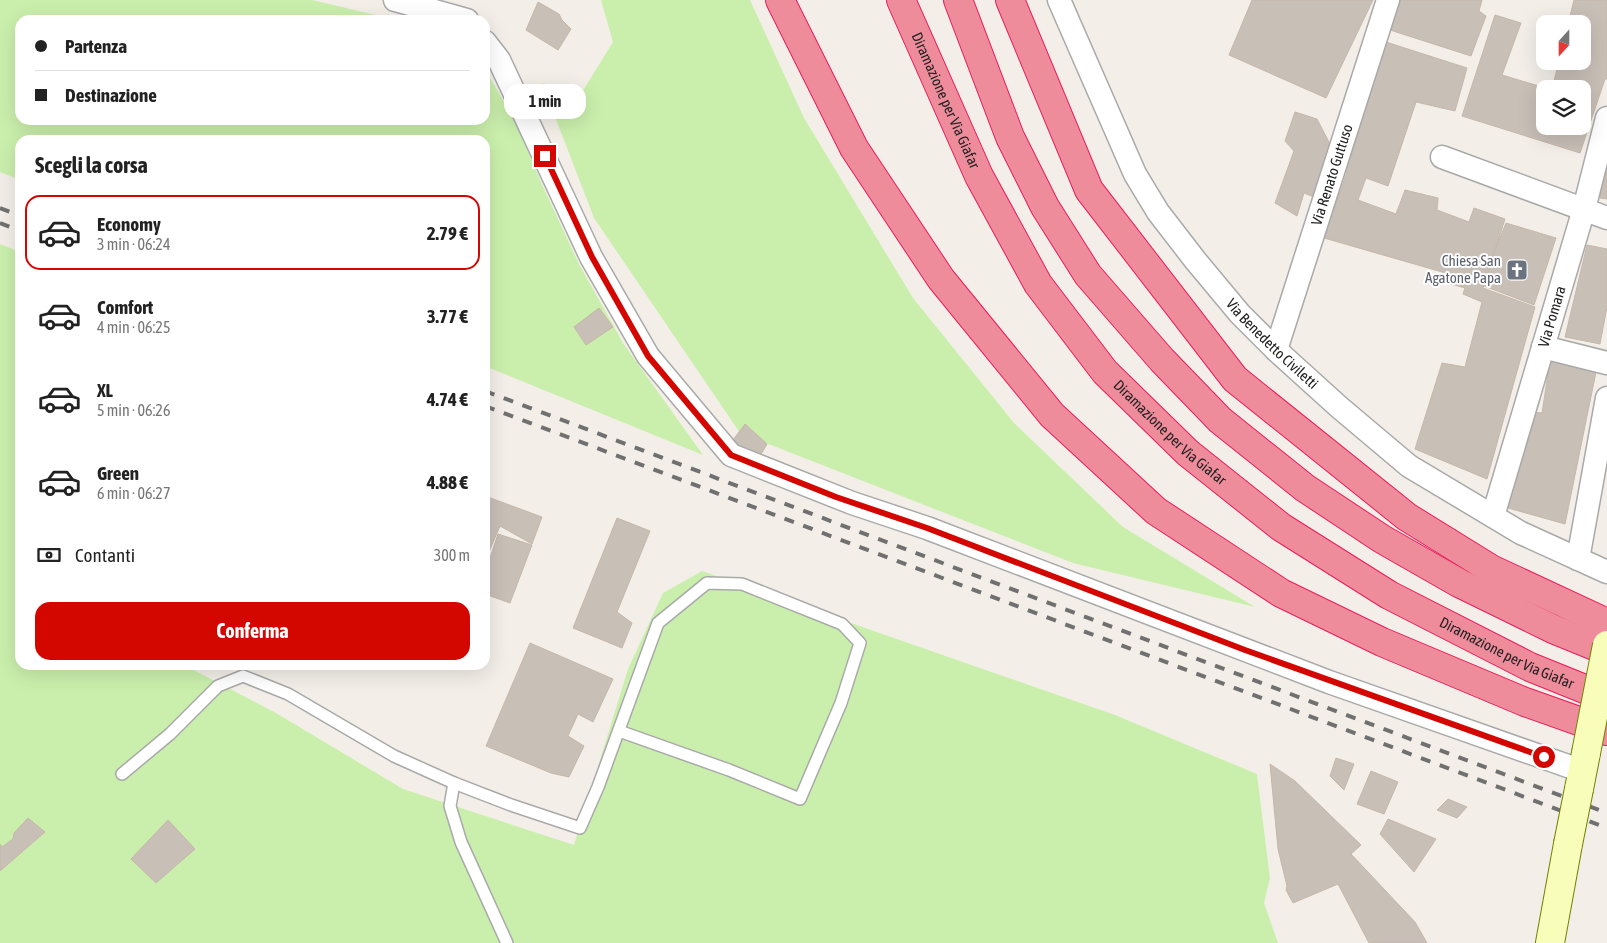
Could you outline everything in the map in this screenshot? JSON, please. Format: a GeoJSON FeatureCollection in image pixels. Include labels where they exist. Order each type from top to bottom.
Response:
{"type":"FeatureCollection","features":[{"type":"Feature","properties":{"kind":"highway"},"geometry":{"type":"LineString","coordinates":[[780,0],[854,148],[941,279],[1052,416],[1156,510],[1281,593],[1391,646],[1524,702],[1607,730]]}},
{"type":"Feature","properties":{"kind":"highway","name":"Diramazione per Via Giafar"},"geometry":{"type":"LineString","coordinates":[[901,0],[979,176],[1038,284],[1105,372],[1188,453],[1281,527],[1389,595],[1530,667],[1607,698]]}},
{"type":"Feature","properties":{"kind":"highway"},"geometry":{"type":"LineString","coordinates":[[958,0],[1010,137],[1045,207],[1088,275],[1162,360],[1214,413],[1305,488],[1382,539],[1468,587],[1553,629],[1607,651]]}},
{"type":"Feature","properties":{"kind":"highway"},"geometry":{"type":"LineString","coordinates":[[1010,0],[1089,190],[1235,379],[1407,517],[1491,569],[1607,623]]}},
{"type":"Feature","properties":{"kind":"main road"},"geometry":{"type":"LineString","coordinates":[[1550,943],[1607,645]]}},
{"type":"Feature","properties":{"kind":"street"},"geometry":{"type":"LineString","coordinates":[[395,0],[449,15]]}},
{"type":"Feature","properties":{"kind":"street","name":"Via Benedetto Civiletti"},"geometry":{"type":"LineString","coordinates":[[1060,0],[1135,174],[1158,212],[1240,314],[1276,350],[1339,407],[1409,466],[1521,533],[1607,572]]}},
{"type":"Feature","properties":{"kind":"street","name":"Via Renato Guttuso"},"geometry":{"type":"LineString","coordinates":[[1276,350],[1388,0]]}},
{"type":"Feature","properties":{"kind":"street"},"geometry":{"type":"LineString","coordinates":[[490,48],[499,60],[592,257],[648,356],[731,455],[852,503],[927,528],[1311,675],[1583,771]]}},
{"type":"Feature","properties":{"kind":"street","name":"Via Pomara"},"geometry":{"type":"LineString","coordinates":[[1493,516],[1584,210],[1607,118]]}},
{"type":"Feature","properties":{"kind":"street"},"geometry":{"type":"LineString","coordinates":[[1442,157],[1607,218]]}},
{"type":"Feature","properties":{"kind":"street"},"geometry":{"type":"LineString","coordinates":[[1543,347],[1607,363]]}},
{"type":"Feature","properties":{"kind":"street"},"geometry":{"type":"LineString","coordinates":[[1578,559],[1607,398]]}},
{"type":"Feature","properties":{"kind":"lane"},"geometry":{"type":"LineString","coordinates":[[122,774],[170,734],[218,686],[243,676],[288,694],[394,756],[454,783],[511,805],[580,828],[598,787],[618,731],[658,623],[706,583],[742,584],[842,624],[860,643],[841,703],[800,799],[729,770],[618,731]]}},
{"type":"Feature","properties":{"kind":"lane"},"geometry":{"type":"LineString","coordinates":[[454,783],[450,806],[461,842],[507,943]]}},
{"type":"Feature","properties":{"kind":"green space"},"geometry":{"type":"Polygon","coordinates":[[[0,0],[312,0],[376,15],[15,15],[15,125],[490,125],[490,78],[515,121],[579,264],[623,343],[703,455],[490,368],[490,135],[15,135],[15,178],[0,172],[0,0]]]}},
{"type":"Feature","properties":{"kind":"green space"},"geometry":{"type":"Polygon","coordinates":[[[601,0],[750,0],[804,118],[913,298],[1014,423],[1123,527],[1255,607],[1073,563],[740,433],[594,218],[542,83],[582,92],[613,42],[601,0]]]}},
{"type":"Feature","properties":{"kind":"green space"},"geometry":{"type":"Polygon","coordinates":[[[0,244],[15,250],[15,670],[194,670],[276,713],[403,789],[574,845],[628,669],[663,593],[702,571],[1115,715],[1257,774],[1270,878],[1264,903],[1278,943],[0,943],[0,244]]]}},
{"type":"Feature","properties":{"kind":"building"},"geometry":{"type":"Polygon","coordinates":[[[1252,0],[1373,0],[1326,98],[1229,55],[1252,0]]]}},
{"type":"Feature","properties":{"kind":"building"},"geometry":{"type":"Polygon","coordinates":[[[1400,0],[1482,0],[1479,11],[1486,16],[1471,56],[1390,30],[1400,0]]]}},
{"type":"Feature","properties":{"kind":"building"},"geometry":{"type":"Polygon","coordinates":[[[1574,0],[1607,0],[1607,79],[1605,79],[1591,120],[1591,80],[1554,80],[1557,70],[1591,70],[1591,15],[1570,15],[1574,0]]]}},
{"type":"Feature","properties":{"kind":"building"},"geometry":{"type":"Polygon","coordinates":[[[538,2],[559,14],[571,29],[558,50],[526,30],[538,2]]]}},
{"type":"Feature","properties":{"kind":"building"},"geometry":{"type":"Polygon","coordinates":[[[1495,15],[1521,23],[1502,75],[1536,85],[1536,135],[1586,135],[1580,153],[1462,116],[1495,15]]]}},
{"type":"Feature","properties":{"kind":"building"},"geometry":{"type":"Polygon","coordinates":[[[1386,42],[1467,68],[1455,111],[1416,102],[1388,186],[1366,178],[1358,200],[1396,214],[1405,190],[1438,198],[1437,210],[1469,222],[1474,208],[1505,219],[1483,288],[1535,307],[1487,479],[1415,449],[1442,363],[1465,367],[1482,302],[1463,294],[1465,288],[1448,283],[1449,274],[1324,238],[1347,172],[1342,169],[1386,42]]]}},
{"type":"Feature","properties":{"kind":"building"},"geometry":{"type":"Polygon","coordinates":[[[1295,112],[1317,119],[1330,144],[1314,197],[1304,193],[1297,216],[1275,203],[1294,151],[1285,141],[1295,112]]]}},
{"type":"Feature","properties":{"kind":"building"},"geometry":{"type":"Polygon","coordinates":[[[1607,163],[1607,199],[1600,198],[1607,163]]]}},
{"type":"Feature","properties":{"kind":"building","name":"Chiesa San Agatone Papa"},"geometry":{"type":"Polygon","coordinates":[[[1506,223],[1556,238],[1534,305],[1484,286],[1493,255],[1506,223]]]}},
{"type":"Feature","properties":{"kind":"building"},"geometry":{"type":"Polygon","coordinates":[[[1587,245],[1607,249],[1607,307],[1600,344],[1565,337],[1587,245]]]}},
{"type":"Feature","properties":{"kind":"building"},"geometry":{"type":"Polygon","coordinates":[[[599,308],[613,327],[586,345],[574,327],[599,308]]]}},
{"type":"Feature","properties":{"kind":"building"},"geometry":{"type":"Polygon","coordinates":[[[1550,361],[1596,372],[1565,524],[1508,508],[1533,412],[1542,413],[1550,361]]]}},
{"type":"Feature","properties":{"kind":"building"},"geometry":{"type":"Polygon","coordinates":[[[745,424],[767,444],[759,458],[753,456],[733,440],[745,424]]]}},
{"type":"Feature","properties":{"kind":"building"},"geometry":{"type":"Polygon","coordinates":[[[490,498],[542,517],[532,544],[500,526],[490,549],[490,498]]]}},
{"type":"Feature","properties":{"kind":"building"},"geometry":{"type":"Polygon","coordinates":[[[617,518],[650,531],[617,612],[632,623],[622,648],[573,628],[617,518]]]}},
{"type":"Feature","properties":{"kind":"building"},"geometry":{"type":"Polygon","coordinates":[[[498,534],[532,545],[510,603],[490,596],[490,558],[498,534]]]}},
{"type":"Feature","properties":{"kind":"building"},"geometry":{"type":"Polygon","coordinates":[[[530,643],[613,679],[593,722],[578,714],[568,736],[584,746],[569,777],[551,773],[486,746],[530,643]]]}},
{"type":"Feature","properties":{"kind":"building"},"geometry":{"type":"Polygon","coordinates":[[[1336,758],[1354,764],[1344,790],[1330,776],[1336,758]]]}},
{"type":"Feature","properties":{"kind":"building"},"geometry":{"type":"Polygon","coordinates":[[[1270,764],[1295,781],[1361,845],[1351,854],[1415,922],[1427,943],[1369,943],[1338,884],[1293,903],[1286,890],[1287,886],[1278,849],[1270,764]]]}},
{"type":"Feature","properties":{"kind":"building"},"geometry":{"type":"Polygon","coordinates":[[[1371,771],[1398,782],[1384,814],[1357,804],[1371,771]]]}},
{"type":"Feature","properties":{"kind":"building"},"geometry":{"type":"Polygon","coordinates":[[[1448,799],[1467,807],[1457,818],[1437,810],[1448,799]]]}},
{"type":"Feature","properties":{"kind":"building"},"geometry":{"type":"Polygon","coordinates":[[[28,818],[45,832],[0,871],[0,844],[2,847],[13,839],[14,833],[28,818]]]}},
{"type":"Feature","properties":{"kind":"building"},"geometry":{"type":"Polygon","coordinates":[[[1388,819],[1436,839],[1414,872],[1380,834],[1388,819]]]}},
{"type":"Feature","properties":{"kind":"building"},"geometry":{"type":"Polygon","coordinates":[[[168,820],[195,849],[156,883],[131,859],[168,820]]]}},
{"type":"Feature","properties":{"kind":"railway"},"geometry":{"type":"LineString","coordinates":[[0,208],[15,214]]}},
{"type":"Feature","properties":{"kind":"railway"},"geometry":{"type":"LineString","coordinates":[[0,223],[15,229]]}},
{"type":"Feature","properties":{"kind":"railway"},"geometry":{"type":"LineString","coordinates":[[490,393],[1607,813]]}},
{"type":"Feature","properties":{"kind":"railway"},"geometry":{"type":"LineString","coordinates":[[490,408],[1607,828]]}},
{"type":"Feature","properties":{"kind":"place","name":"Chiesa San Agatone Papa"},"geometry":{"type":"Point","coordinates":[1517,270]}},
{"type":"Feature","properties":{"kind":"route"},"geometry":{"type":"LineString","coordinates":[[545,156],[592,257],[648,356],[731,455],[836,497],[927,528],[1014,563],[1103,595],[1329,682],[1544,757]]}}]}
